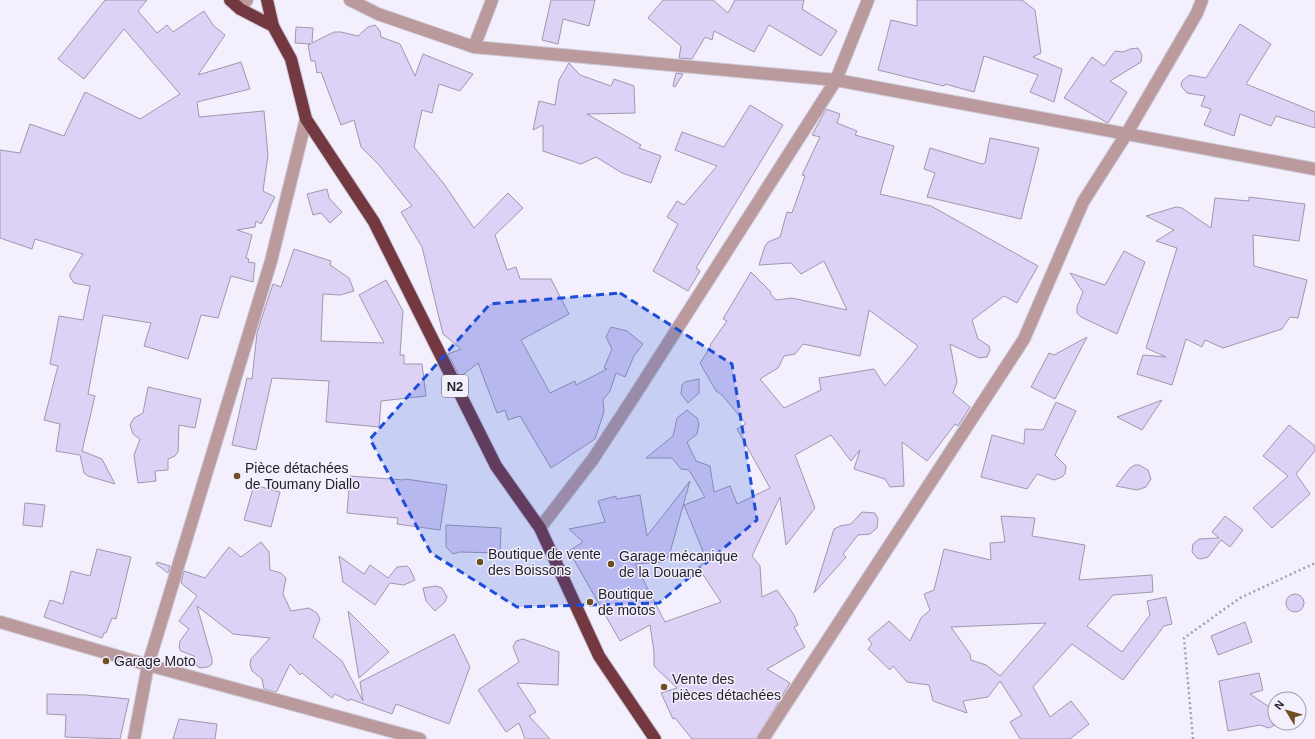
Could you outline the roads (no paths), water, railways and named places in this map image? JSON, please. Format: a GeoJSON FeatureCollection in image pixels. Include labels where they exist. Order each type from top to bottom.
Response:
{"type":"FeatureCollection","features":[{"type":"Feature","properties":{"kind":"highway"},"geometry":{"type":"LineString","coordinates":[[230,0],[243,5],[273,26]]}},
{"type":"Feature","properties":{"kind":"highway","name":"N2"},"geometry":{"type":"LineString","coordinates":[[266,0],[273,26],[291,59],[306,119],[374,222],[496,466],[540,528],[599,656],[655,739]]}},
{"type":"Feature","properties":{"kind":"street"},"geometry":{"type":"LineString","coordinates":[[350,0],[378,14],[474,48],[836,80],[1315,169]]}},
{"type":"Feature","properties":{"kind":"street"},"geometry":{"type":"LineString","coordinates":[[474,48],[492,0]]}},
{"type":"Feature","properties":{"kind":"street"},"geometry":{"type":"LineString","coordinates":[[540,528],[593,459],[836,80],[868,0]]}},
{"type":"Feature","properties":{"kind":"street"},"geometry":{"type":"LineString","coordinates":[[763,739],[1024,339],[1083,202],[1127,133],[1197,13],[1202,0]]}},
{"type":"Feature","properties":{"kind":"street"},"geometry":{"type":"LineString","coordinates":[[134,739],[148,666],[270,261],[306,119]]}},
{"type":"Feature","properties":{"kind":"street"},"geometry":{"type":"LineString","coordinates":[[0,622],[148,666],[420,739]]}},
{"type":"Feature","properties":{"kind":"place","name":"Pièce détachées de Toumany Diallo"},"geometry":{"type":"Point","coordinates":[237,476]}},
{"type":"Feature","properties":{"kind":"place","name":"Boutique de vente des Boissons"},"geometry":{"type":"Point","coordinates":[480,562]}},
{"type":"Feature","properties":{"kind":"place","name":"Garage mécanique de la Douane"},"geometry":{"type":"Point","coordinates":[611,564]}},
{"type":"Feature","properties":{"kind":"place","name":"Boutique de motos"},"geometry":{"type":"Point","coordinates":[590,602]}},
{"type":"Feature","properties":{"kind":"place","name":"Garage Moto"},"geometry":{"type":"Point","coordinates":[106,661]}},
{"type":"Feature","properties":{"kind":"place","name":"Vente des pièces détachées"},"geometry":{"type":"Point","coordinates":[664,687]}}]}
